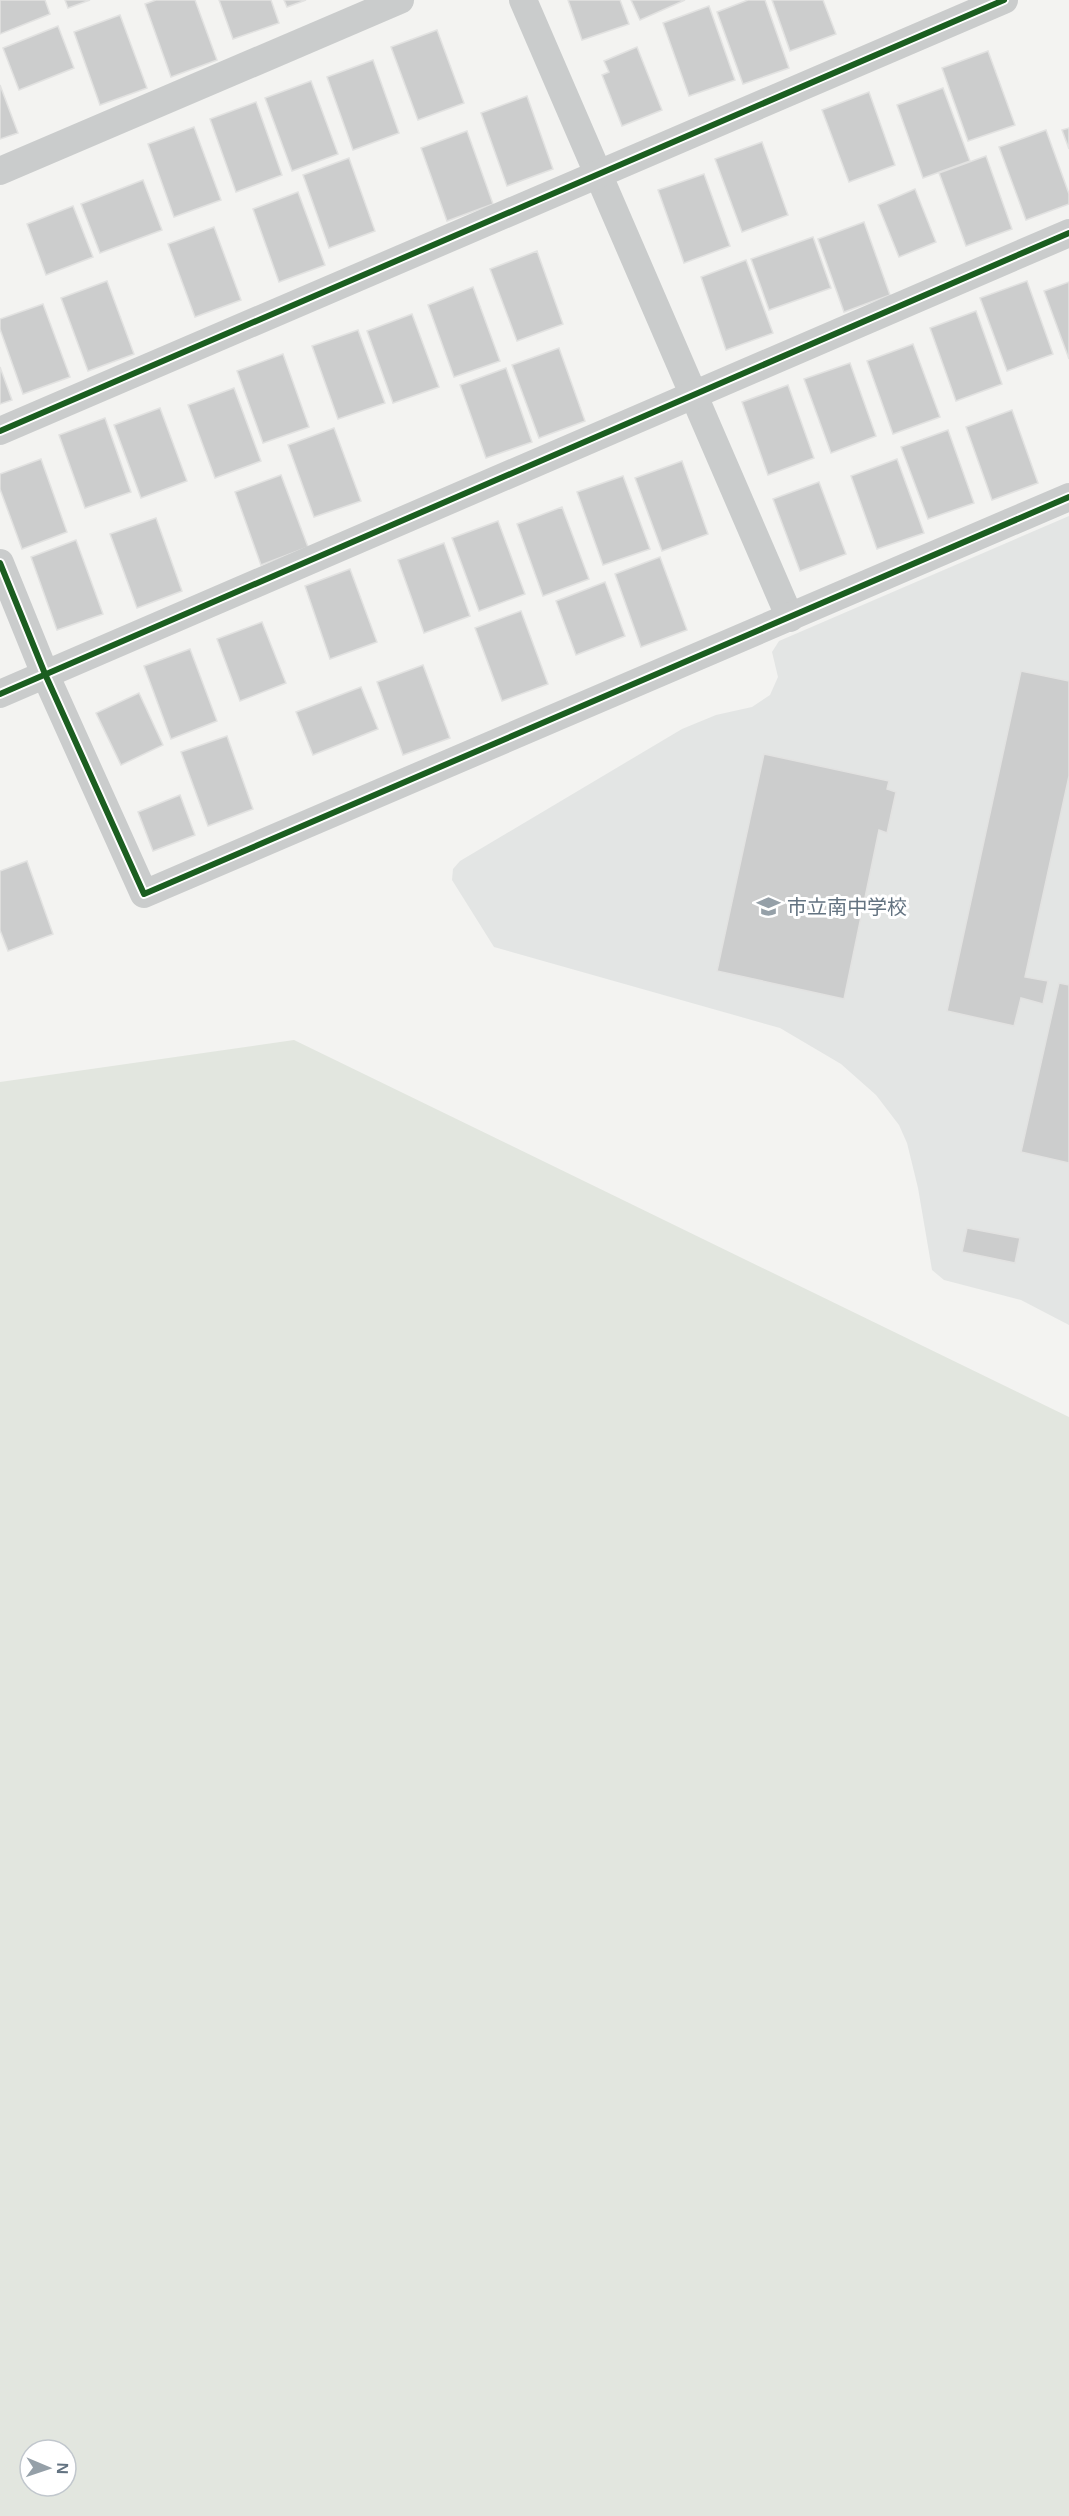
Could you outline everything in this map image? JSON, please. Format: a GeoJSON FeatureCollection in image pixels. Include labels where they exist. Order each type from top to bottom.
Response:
{"type":"FeatureCollection","features":[{"type":"Feature","properties":{"kind":"street"},"geometry":{"type":"LineString","coordinates":[[0,171],[400,0]]}},
{"type":"Feature","properties":{"kind":"street"},"geometry":{"type":"LineString","coordinates":[[523,0],[790,618]]}},
{"type":"Feature","properties":{"kind":"street"},"geometry":{"type":"LineString","coordinates":[[0,431],[1004,0]]}},
{"type":"Feature","properties":{"kind":"street"},"geometry":{"type":"LineString","coordinates":[[0,694],[1069,233]]}},
{"type":"Feature","properties":{"kind":"street"},"geometry":{"type":"LineString","coordinates":[[0,563],[45,674],[144,894],[1069,497]]}},
{"type":"Feature","properties":{"kind":"shaded area","name":"市立南中学校"},"geometry":{"type":"Polygon","coordinates":[[[1069,516],[1069,1325],[1021,1300],[944,1280],[932,1270],[918,1188],[907,1143],[899,1125],[876,1095],[841,1064],[780,1028],[494,947],[452,880],[453,869],[460,861],[682,729],[716,715],[752,707],[770,695],[778,677],[772,652],[779,641],[1069,516]]]}},
{"type":"Feature","properties":{"kind":"shaded area"},"geometry":{"type":"Polygon","coordinates":[[[294,1040],[1069,1417],[1069,2516],[0,2516],[0,1082],[294,1040]]]}},
{"type":"Feature","properties":{"kind":"building"},"geometry":{"type":"Polygon","coordinates":[[[0,0],[45,0],[50,14],[0,34],[0,0]]]}},
{"type":"Feature","properties":{"kind":"building"},"geometry":{"type":"Polygon","coordinates":[[[65,0],[90,0],[68,8],[65,0]]]}},
{"type":"Feature","properties":{"kind":"building"},"geometry":{"type":"Polygon","coordinates":[[[156,0],[195,0],[217,60],[171,77],[145,4],[156,0]]]}},
{"type":"Feature","properties":{"kind":"building"},"geometry":{"type":"Polygon","coordinates":[[[219,0],[271,0],[279,23],[233,39],[219,0]]]}},
{"type":"Feature","properties":{"kind":"building"},"geometry":{"type":"Polygon","coordinates":[[[284,0],[306,0],[287,7],[284,0]]]}},
{"type":"Feature","properties":{"kind":"building"},"geometry":{"type":"Polygon","coordinates":[[[568,0],[620,0],[629,24],[582,40],[568,0]]]}},
{"type":"Feature","properties":{"kind":"building"},"geometry":{"type":"Polygon","coordinates":[[[631,0],[685,0],[640,20],[631,0]]]}},
{"type":"Feature","properties":{"kind":"building"},"geometry":{"type":"Polygon","coordinates":[[[748,0],[765,0],[789,68],[743,84],[717,12],[748,0]]]}},
{"type":"Feature","properties":{"kind":"building"},"geometry":{"type":"Polygon","coordinates":[[[772,0],[823,0],[836,34],[790,51],[772,0]]]}},
{"type":"Feature","properties":{"kind":"building"},"geometry":{"type":"Polygon","coordinates":[[[709,6],[735,80],[689,96],[663,23],[709,6]]]}},
{"type":"Feature","properties":{"kind":"building"},"geometry":{"type":"Polygon","coordinates":[[[120,15],[147,88],[100,105],[74,32],[120,15]]]}},
{"type":"Feature","properties":{"kind":"building"},"geometry":{"type":"Polygon","coordinates":[[[58,26],[74,68],[19,90],[3,48],[58,26]]]}},
{"type":"Feature","properties":{"kind":"building"},"geometry":{"type":"Polygon","coordinates":[[[437,30],[464,103],[418,120],[391,47],[437,30]]]}},
{"type":"Feature","properties":{"kind":"building"},"geometry":{"type":"Polygon","coordinates":[[[637,47],[662,110],[622,126],[602,75],[609,72],[604,61],[637,47]]]}},
{"type":"Feature","properties":{"kind":"building"},"geometry":{"type":"Polygon","coordinates":[[[988,51],[1015,125],[968,141],[942,68],[988,51]]]}},
{"type":"Feature","properties":{"kind":"building"},"geometry":{"type":"Polygon","coordinates":[[[373,60],[399,133],[353,150],[327,77],[373,60]]]}},
{"type":"Feature","properties":{"kind":"building"},"geometry":{"type":"Polygon","coordinates":[[[311,81],[338,154],[292,171],[265,98],[311,81]]]}},
{"type":"Feature","properties":{"kind":"building"},"geometry":{"type":"Polygon","coordinates":[[[0,85],[18,133],[0,139],[0,85]]]}},
{"type":"Feature","properties":{"kind":"building"},"geometry":{"type":"Polygon","coordinates":[[[943,88],[970,161],[923,178],[897,105],[943,88]]]}},
{"type":"Feature","properties":{"kind":"building"},"geometry":{"type":"Polygon","coordinates":[[[869,92],[895,165],[849,182],[822,110],[869,92]]]}},
{"type":"Feature","properties":{"kind":"building"},"geometry":{"type":"Polygon","coordinates":[[[527,96],[553,169],[507,186],[481,113],[527,96]]]}},
{"type":"Feature","properties":{"kind":"building"},"geometry":{"type":"Polygon","coordinates":[[[256,102],[282,175],[236,192],[210,119],[256,102]]]}},
{"type":"Feature","properties":{"kind":"building"},"geometry":{"type":"Polygon","coordinates":[[[194,127],[221,200],[174,217],[148,144],[194,127]]]}},
{"type":"Feature","properties":{"kind":"building"},"geometry":{"type":"Polygon","coordinates":[[[1069,128],[1069,149],[1062,130],[1069,128]]]}},
{"type":"Feature","properties":{"kind":"building"},"geometry":{"type":"Polygon","coordinates":[[[1046,130],[1069,194],[1069,204],[1026,220],[999,147],[1046,130]]]}},
{"type":"Feature","properties":{"kind":"building"},"geometry":{"type":"Polygon","coordinates":[[[467,131],[493,204],[447,221],[421,148],[467,131]]]}},
{"type":"Feature","properties":{"kind":"building"},"geometry":{"type":"Polygon","coordinates":[[[762,142],[788,215],[742,232],[715,159],[762,142]]]}},
{"type":"Feature","properties":{"kind":"building"},"geometry":{"type":"Polygon","coordinates":[[[986,156],[1012,229],[966,246],[939,173],[986,156]]]}},
{"type":"Feature","properties":{"kind":"building"},"geometry":{"type":"Polygon","coordinates":[[[349,158],[375,231],[329,248],[303,175],[349,158]]]}},
{"type":"Feature","properties":{"kind":"building"},"geometry":{"type":"Polygon","coordinates":[[[704,174],[730,246],[684,263],[658,190],[704,174]]]}},
{"type":"Feature","properties":{"kind":"building"},"geometry":{"type":"Polygon","coordinates":[[[143,180],[162,230],[100,253],[81,204],[143,180]]]}},
{"type":"Feature","properties":{"kind":"building"},"geometry":{"type":"Polygon","coordinates":[[[915,189],[936,242],[899,257],[878,205],[915,189]]]}},
{"type":"Feature","properties":{"kind":"building"},"geometry":{"type":"Polygon","coordinates":[[[298,192],[325,265],[279,282],[253,209],[298,192]]]}},
{"type":"Feature","properties":{"kind":"building"},"geometry":{"type":"Polygon","coordinates":[[[73,206],[93,257],[46,275],[27,224],[73,206]]]}},
{"type":"Feature","properties":{"kind":"building"},"geometry":{"type":"Polygon","coordinates":[[[864,222],[890,295],[844,312],[818,239],[864,222]]]}},
{"type":"Feature","properties":{"kind":"building"},"geometry":{"type":"Polygon","coordinates":[[[214,227],[241,300],[195,317],[168,244],[214,227]]]}},
{"type":"Feature","properties":{"kind":"building"},"geometry":{"type":"Polygon","coordinates":[[[813,237],[831,288],[769,310],[751,259],[813,237]]]}},
{"type":"Feature","properties":{"kind":"building"},"geometry":{"type":"Polygon","coordinates":[[[537,251],[563,324],[517,341],[490,269],[537,251]]]}},
{"type":"Feature","properties":{"kind":"building"},"geometry":{"type":"Polygon","coordinates":[[[746,260],[773,333],[726,350],[701,277],[746,260]]]}},
{"type":"Feature","properties":{"kind":"building"},"geometry":{"type":"Polygon","coordinates":[[[107,281],[134,354],[88,371],[61,298],[107,281]]]}},
{"type":"Feature","properties":{"kind":"building"},"geometry":{"type":"Polygon","coordinates":[[[1027,281],[1053,354],[1007,371],[980,298],[1027,281]]]}},
{"type":"Feature","properties":{"kind":"building"},"geometry":{"type":"Polygon","coordinates":[[[1069,282],[1069,359],[1044,291],[1069,282]]]}},
{"type":"Feature","properties":{"kind":"building"},"geometry":{"type":"Polygon","coordinates":[[[473,287],[500,361],[454,377],[428,305],[473,287]]]}},
{"type":"Feature","properties":{"kind":"building"},"geometry":{"type":"Polygon","coordinates":[[[43,304],[70,377],[23,394],[0,329],[0,319],[43,304]]]}},
{"type":"Feature","properties":{"kind":"building"},"geometry":{"type":"Polygon","coordinates":[[[976,311],[1002,384],[956,401],[930,328],[976,311]]]}},
{"type":"Feature","properties":{"kind":"building"},"geometry":{"type":"Polygon","coordinates":[[[412,314],[439,387],[393,403],[367,331],[412,314]]]}},
{"type":"Feature","properties":{"kind":"building"},"geometry":{"type":"Polygon","coordinates":[[[358,330],[385,403],[338,419],[312,346],[358,330]]]}},
{"type":"Feature","properties":{"kind":"building"},"geometry":{"type":"Polygon","coordinates":[[[913,344],[940,417],[893,434],[867,361],[913,344]]]}},
{"type":"Feature","properties":{"kind":"building"},"geometry":{"type":"Polygon","coordinates":[[[559,348],[585,421],[539,438],[512,365],[559,348]]]}},
{"type":"Feature","properties":{"kind":"building"},"geometry":{"type":"Polygon","coordinates":[[[283,354],[309,427],[263,443],[237,371],[283,354]]]}},
{"type":"Feature","properties":{"kind":"building"},"geometry":{"type":"Polygon","coordinates":[[[850,363],[876,436],[831,453],[804,379],[850,363]]]}},
{"type":"Feature","properties":{"kind":"building"},"geometry":{"type":"Polygon","coordinates":[[[0,367],[12,400],[0,404],[0,367]]]}},
{"type":"Feature","properties":{"kind":"building"},"geometry":{"type":"Polygon","coordinates":[[[506,368],[532,442],[486,458],[460,385],[506,368]]]}},
{"type":"Feature","properties":{"kind":"building"},"geometry":{"type":"Polygon","coordinates":[[[788,385],[814,458],[768,475],[742,402],[788,385]]]}},
{"type":"Feature","properties":{"kind":"building"},"geometry":{"type":"Polygon","coordinates":[[[234,388],[261,461],[215,478],[188,405],[234,388]]]}},
{"type":"Feature","properties":{"kind":"building"},"geometry":{"type":"Polygon","coordinates":[[[160,408],[187,481],[141,498],[114,425],[160,408]]]}},
{"type":"Feature","properties":{"kind":"building"},"geometry":{"type":"Polygon","coordinates":[[[1012,410],[1038,483],[992,500],[966,427],[1012,410]]]}},
{"type":"Feature","properties":{"kind":"building"},"geometry":{"type":"Polygon","coordinates":[[[105,418],[131,492],[85,508],[59,435],[105,418]]]}},
{"type":"Feature","properties":{"kind":"building"},"geometry":{"type":"Polygon","coordinates":[[[334,428],[361,501],[314,517],[288,445],[334,428]]]}},
{"type":"Feature","properties":{"kind":"building"},"geometry":{"type":"Polygon","coordinates":[[[948,430],[974,503],[928,519],[901,447],[948,430]]]}},
{"type":"Feature","properties":{"kind":"building"},"geometry":{"type":"Polygon","coordinates":[[[41,459],[67,532],[22,549],[0,489],[0,474],[41,459]]]}},
{"type":"Feature","properties":{"kind":"building"},"geometry":{"type":"Polygon","coordinates":[[[897,459],[924,533],[877,549],[851,476],[897,459]]]}},
{"type":"Feature","properties":{"kind":"building"},"geometry":{"type":"Polygon","coordinates":[[[682,461],[708,534],[662,551],[635,478],[682,461]]]}},
{"type":"Feature","properties":{"kind":"building"},"geometry":{"type":"Polygon","coordinates":[[[281,475],[308,547],[261,565],[235,492],[281,475]]]}},
{"type":"Feature","properties":{"kind":"building"},"geometry":{"type":"Polygon","coordinates":[[[623,476],[650,549],[603,565],[577,492],[623,476]]]}},
{"type":"Feature","properties":{"kind":"building"},"geometry":{"type":"Polygon","coordinates":[[[819,482],[846,554],[800,571],[773,499],[819,482]]]}},
{"type":"Feature","properties":{"kind":"building"},"geometry":{"type":"Polygon","coordinates":[[[562,507],[589,579],[543,596],[517,524],[562,507]]]}},
{"type":"Feature","properties":{"kind":"building"},"geometry":{"type":"Polygon","coordinates":[[[156,518],[182,591],[137,608],[110,534],[156,518]]]}},
{"type":"Feature","properties":{"kind":"building"},"geometry":{"type":"Polygon","coordinates":[[[498,521],[525,594],[479,611],[452,538],[498,521]]]}},
{"type":"Feature","properties":{"kind":"building"},"geometry":{"type":"Polygon","coordinates":[[[76,540],[103,614],[57,630],[31,557],[76,540]]]}},
{"type":"Feature","properties":{"kind":"building"},"geometry":{"type":"Polygon","coordinates":[[[444,543],[470,616],[424,633],[398,560],[444,543]]]}},
{"type":"Feature","properties":{"kind":"building"},"geometry":{"type":"Polygon","coordinates":[[[660,557],[687,630],[641,647],[615,574],[660,557]]]}},
{"type":"Feature","properties":{"kind":"building"},"geometry":{"type":"Polygon","coordinates":[[[350,569],[377,642],[330,659],[305,586],[350,569]]]}},
{"type":"Feature","properties":{"kind":"building"},"geometry":{"type":"Polygon","coordinates":[[[605,582],[625,636],[576,655],[556,601],[605,582]]]}},
{"type":"Feature","properties":{"kind":"building"},"geometry":{"type":"Polygon","coordinates":[[[521,611],[548,684],[502,701],[475,628],[521,611]]]}},
{"type":"Feature","properties":{"kind":"building"},"geometry":{"type":"Polygon","coordinates":[[[262,622],[286,683],[240,701],[217,639],[262,622]]]}},
{"type":"Feature","properties":{"kind":"building"},"geometry":{"type":"Polygon","coordinates":[[[190,649],[217,721],[171,739],[144,666],[190,649]]]}},
{"type":"Feature","properties":{"kind":"building"},"geometry":{"type":"Polygon","coordinates":[[[423,665],[450,738],[403,755],[377,682],[423,665]]]}},
{"type":"Feature","properties":{"kind":"building"},"geometry":{"type":"Polygon","coordinates":[[[1021,671],[1069,681],[1069,776],[1025,977],[1048,981],[1043,1004],[1021,998],[1014,1026],[947,1011],[1021,671]]]}},
{"type":"Feature","properties":{"kind":"building"},"geometry":{"type":"Polygon","coordinates":[[[361,687],[378,729],[313,755],[296,712],[361,687]]]}},
{"type":"Feature","properties":{"kind":"building"},"geometry":{"type":"Polygon","coordinates":[[[139,693],[163,745],[121,765],[96,713],[139,693]]]}},
{"type":"Feature","properties":{"kind":"building"},"geometry":{"type":"Polygon","coordinates":[[[227,736],[253,809],[208,826],[181,752],[227,736]]]}},
{"type":"Feature","properties":{"kind":"building"},"geometry":{"type":"Polygon","coordinates":[[[764,754],[889,781],[887,789],[896,792],[887,833],[879,830],[844,999],[717,971],[764,754]]]}},
{"type":"Feature","properties":{"kind":"building"},"geometry":{"type":"Polygon","coordinates":[[[180,795],[195,835],[153,851],[138,812],[180,795]]]}},
{"type":"Feature","properties":{"kind":"building"},"geometry":{"type":"Polygon","coordinates":[[[27,861],[53,934],[8,951],[0,930],[0,871],[27,861]]]}},
{"type":"Feature","properties":{"kind":"building"},"geometry":{"type":"Polygon","coordinates":[[[1059,983],[1069,985],[1069,1163],[1021,1152],[1059,983]]]}},
{"type":"Feature","properties":{"kind":"building"},"geometry":{"type":"Polygon","coordinates":[[[967,1228],[1020,1238],[1015,1263],[962,1252],[967,1228]]]}},
{"type":"Feature","properties":{"kind":"cycle path"},"geometry":{"type":"LineString","coordinates":[[0,431],[1004,0]]}},
{"type":"Feature","properties":{"kind":"cycle path"},"geometry":{"type":"LineString","coordinates":[[0,694],[1069,233]]}},
{"type":"Feature","properties":{"kind":"cycle path"},"geometry":{"type":"LineString","coordinates":[[0,563],[45,674],[144,894],[1069,497]]}},
{"type":"Feature","properties":{"kind":"place","name":"市立南中学校"},"geometry":{"type":"Point","coordinates":[769,907]}}]}
